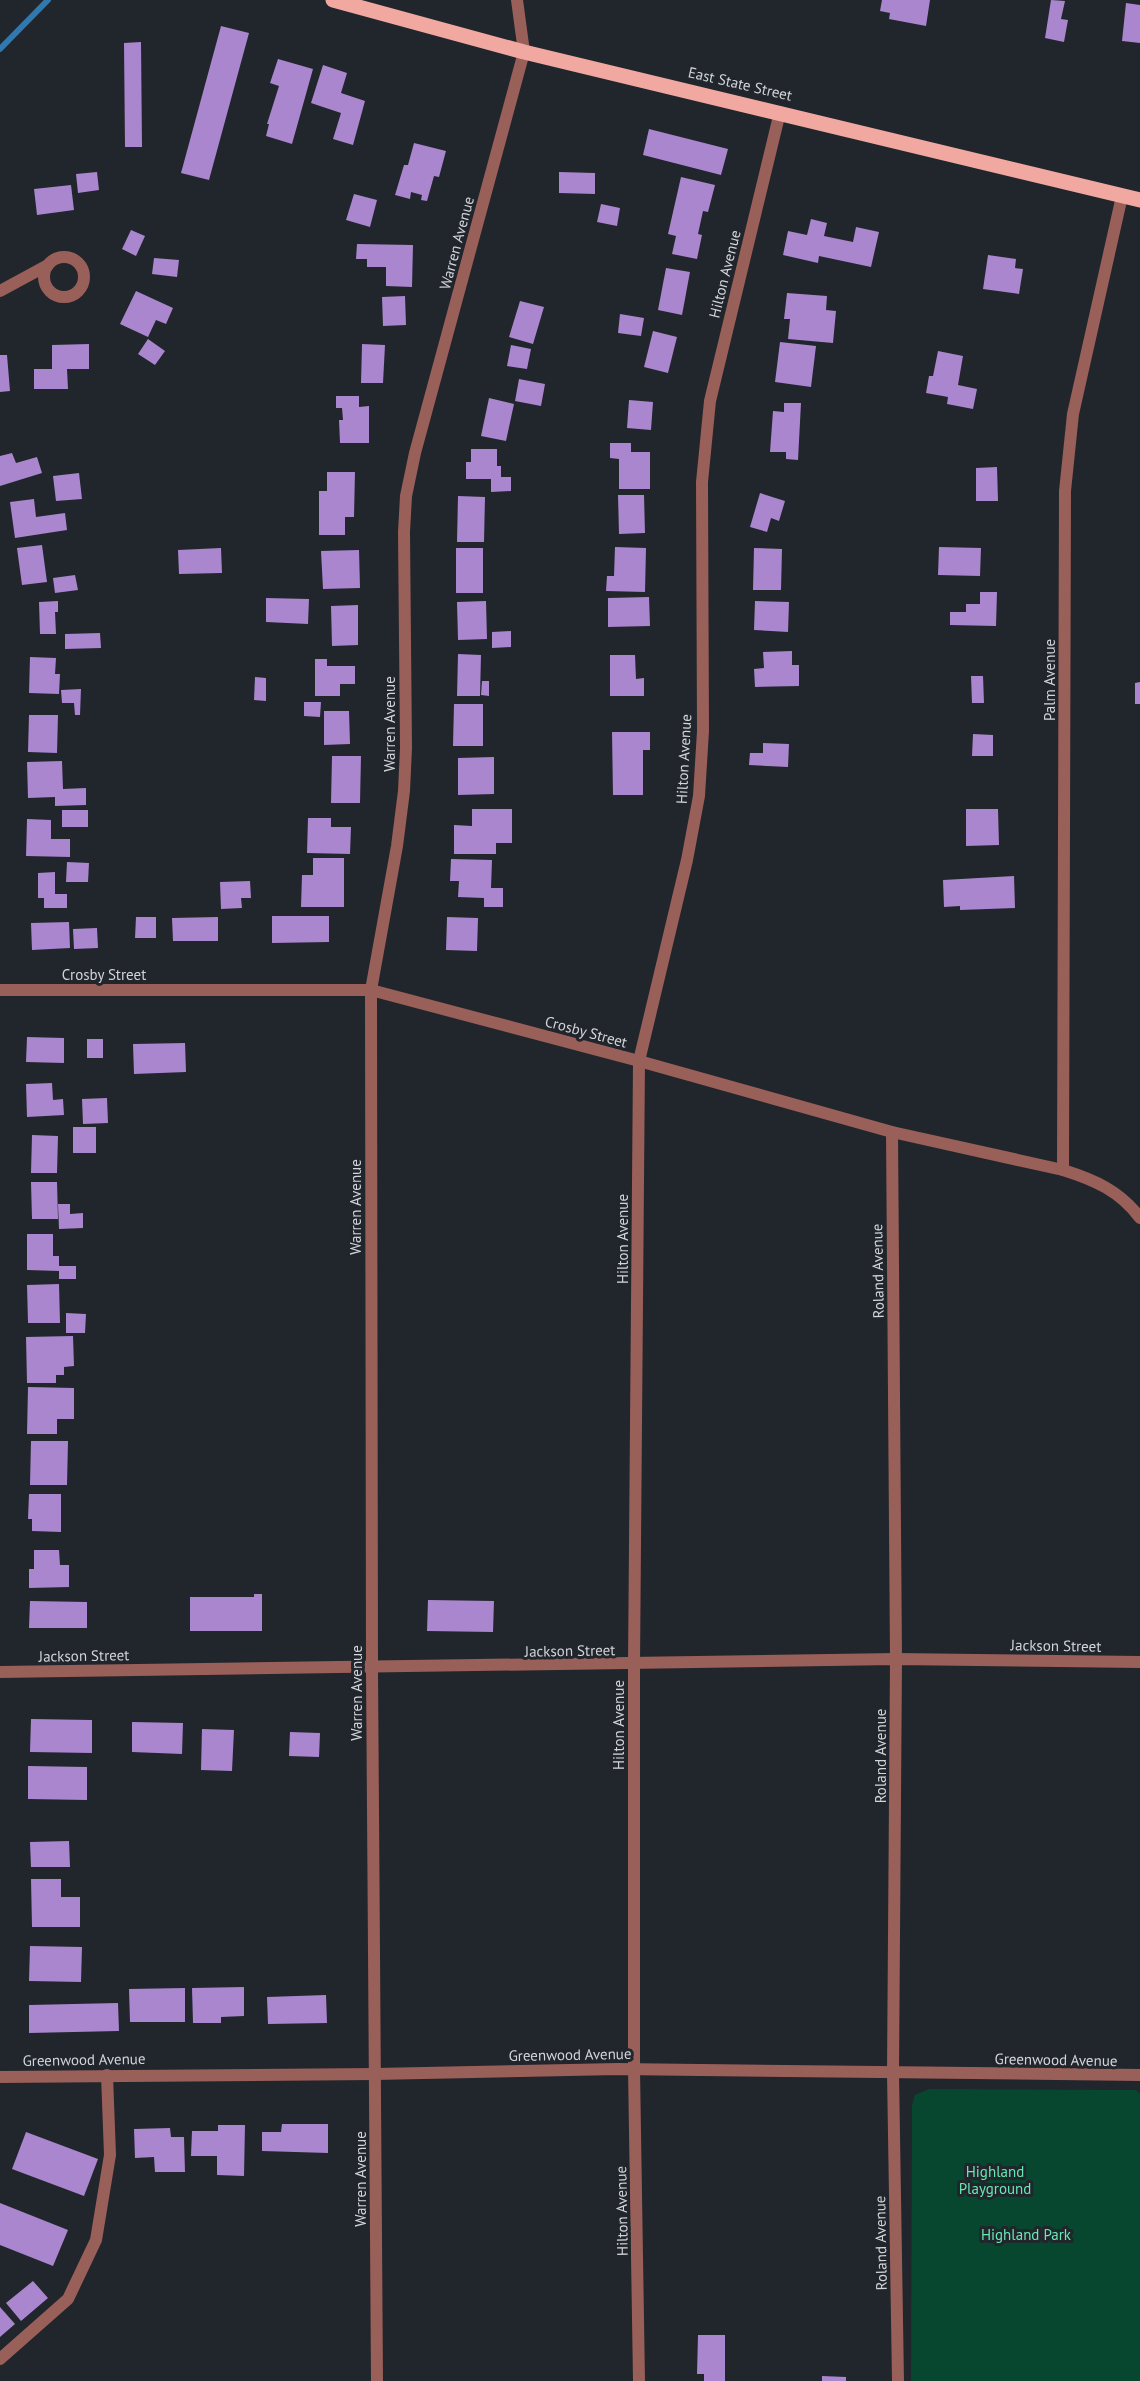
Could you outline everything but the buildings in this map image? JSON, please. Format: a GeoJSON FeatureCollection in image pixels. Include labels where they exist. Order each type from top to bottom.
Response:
{"type":"FeatureCollection","features":[{"type":"Feature","properties":{"kind":"main road","name":"East State Street"},"geometry":{"type":"LineString","coordinates":[[333,0],[524,52],[1140,200]]}},
{"type":"Feature","properties":{"kind":"street"},"geometry":{"type":"LineString","coordinates":[[517,0],[524,52]]}},
{"type":"Feature","properties":{"kind":"street","name":"Warren Avenue"},"geometry":{"type":"LineString","coordinates":[[377,2381],[372,1668],[371,990],[397,846],[404,791],[406,496],[415,453],[524,52]]}},
{"type":"Feature","properties":{"kind":"street","name":"Hilton Avenue"},"geometry":{"type":"LineString","coordinates":[[639,2381],[634,2069],[634,1665],[639,1061],[687,860],[699,796],[703,730],[702,482],[710,401],[780,112]]}},
{"type":"Feature","properties":{"kind":"street","name":"Palm Avenue"},"geometry":{"type":"LineString","coordinates":[[1064,1170],[1066,471],[1073,414],[1122,196]]}},
{"type":"Feature","properties":{"kind":"street"},"geometry":{"type":"LineString","coordinates":[[0,291],[48,265]]}},
{"type":"Feature","properties":{"kind":"street","name":"Crosby Street"},"geometry":{"type":"LineString","coordinates":[[0,990],[371,990],[639,1061],[892,1132],[1064,1170],[1091,1179],[1127,1201],[1140,1218]]}},
{"type":"Feature","properties":{"kind":"street","name":"Roland Avenue"},"geometry":{"type":"LineString","coordinates":[[892,1132],[896,1659],[893,2073],[898,2381]]}},
{"type":"Feature","properties":{"kind":"street","name":"Jackson Street"},"geometry":{"type":"LineString","coordinates":[[0,1672],[634,1665],[896,1659],[1140,1662]]}},
{"type":"Feature","properties":{"kind":"street","name":"Greenwood Avenue"},"geometry":{"type":"LineString","coordinates":[[0,2077],[634,2069],[1140,2075]]}},
{"type":"Feature","properties":{"kind":"street"},"geometry":{"type":"LineString","coordinates":[[0,2359],[68,2299],[96,2240],[110,2155],[107,2075]]}},
{"type":"Feature","properties":{"kind":"green space","name":"Highland Park"},"geometry":{"type":"Polygon","coordinates":[[[929,2089],[1136,2090],[1140,2094],[1140,2381],[911,2381],[912,2105],[915,2095],[929,2089]]]}},
{"type":"Feature","properties":{"kind":"waterway"},"geometry":{"type":"LineString","coordinates":[[0,49],[48,0]]}},
{"type":"Feature","properties":{"kind":"park label","name":"Highland Playground"},"geometry":{"type":"Point","coordinates":[995,2180]}}]}
